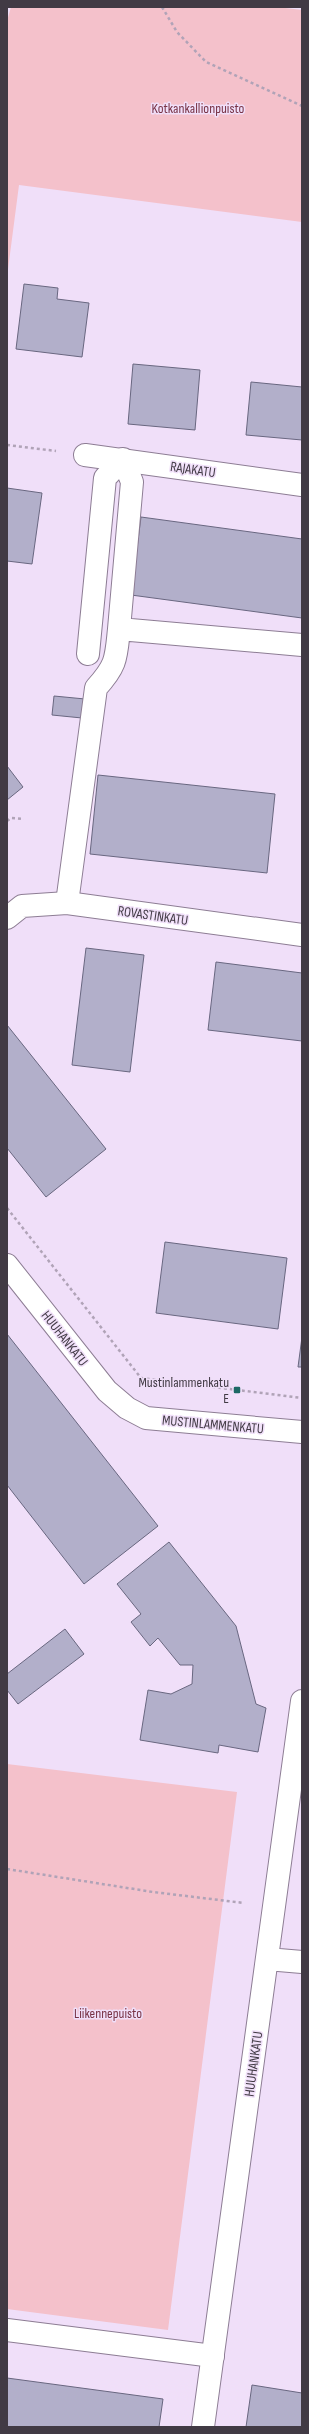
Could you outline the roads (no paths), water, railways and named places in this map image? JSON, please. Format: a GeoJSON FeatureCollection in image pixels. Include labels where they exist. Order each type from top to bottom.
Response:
{"type":"FeatureCollection","features":[{"type":"Feature","properties":{"kind":"street","name":"RAJAKATU"},"geometry":{"type":"LineString","coordinates":[[84,455],[123,459],[302,485]]}},
{"type":"Feature","properties":{"kind":"street"},"geometry":{"type":"LineString","coordinates":[[67,903],[96,688],[110,672],[115,659],[119,628],[132,482],[123,459],[105,478],[88,654]]}},
{"type":"Feature","properties":{"kind":"street"},"geometry":{"type":"LineString","coordinates":[[119,628],[302,645]]}},
{"type":"Feature","properties":{"kind":"street","name":"ROVASTINKATU"},"geometry":{"type":"LineString","coordinates":[[7,918],[22,906],[67,903],[302,935]]}},
{"type":"Feature","properties":{"kind":"street","name":"HUUHANKATU"},"geometry":{"type":"LineString","coordinates":[[7,1265],[107,1391],[127,1408]]}},
{"type":"Feature","properties":{"kind":"street","name":"MUSTINLAMMENKATU"},"geometry":{"type":"LineString","coordinates":[[127,1408],[146,1418],[302,1432]]}},
{"type":"Feature","properties":{"kind":"street","name":"HUUHANKATU"},"geometry":{"type":"LineString","coordinates":[[203,2427],[302,1701]]}},
{"type":"Feature","properties":{"kind":"street"},"geometry":{"type":"LineString","coordinates":[[267,1959],[302,1962]]}},
{"type":"Feature","properties":{"kind":"street"},"geometry":{"type":"LineString","coordinates":[[7,2330],[213,2356]]}},
{"type":"Feature","properties":{"kind":"place","name":"Mustinlammenkatu E"},"geometry":{"type":"Point","coordinates":[237,1390]}},
{"type":"Feature","properties":{"kind":"park label","name":"Kotkankallionpuisto"},"geometry":{"type":"Point","coordinates":[198,108]}},
{"type":"Feature","properties":{"kind":"park label","name":"Liikennepuisto"},"geometry":{"type":"Point","coordinates":[108,2013]}}]}
